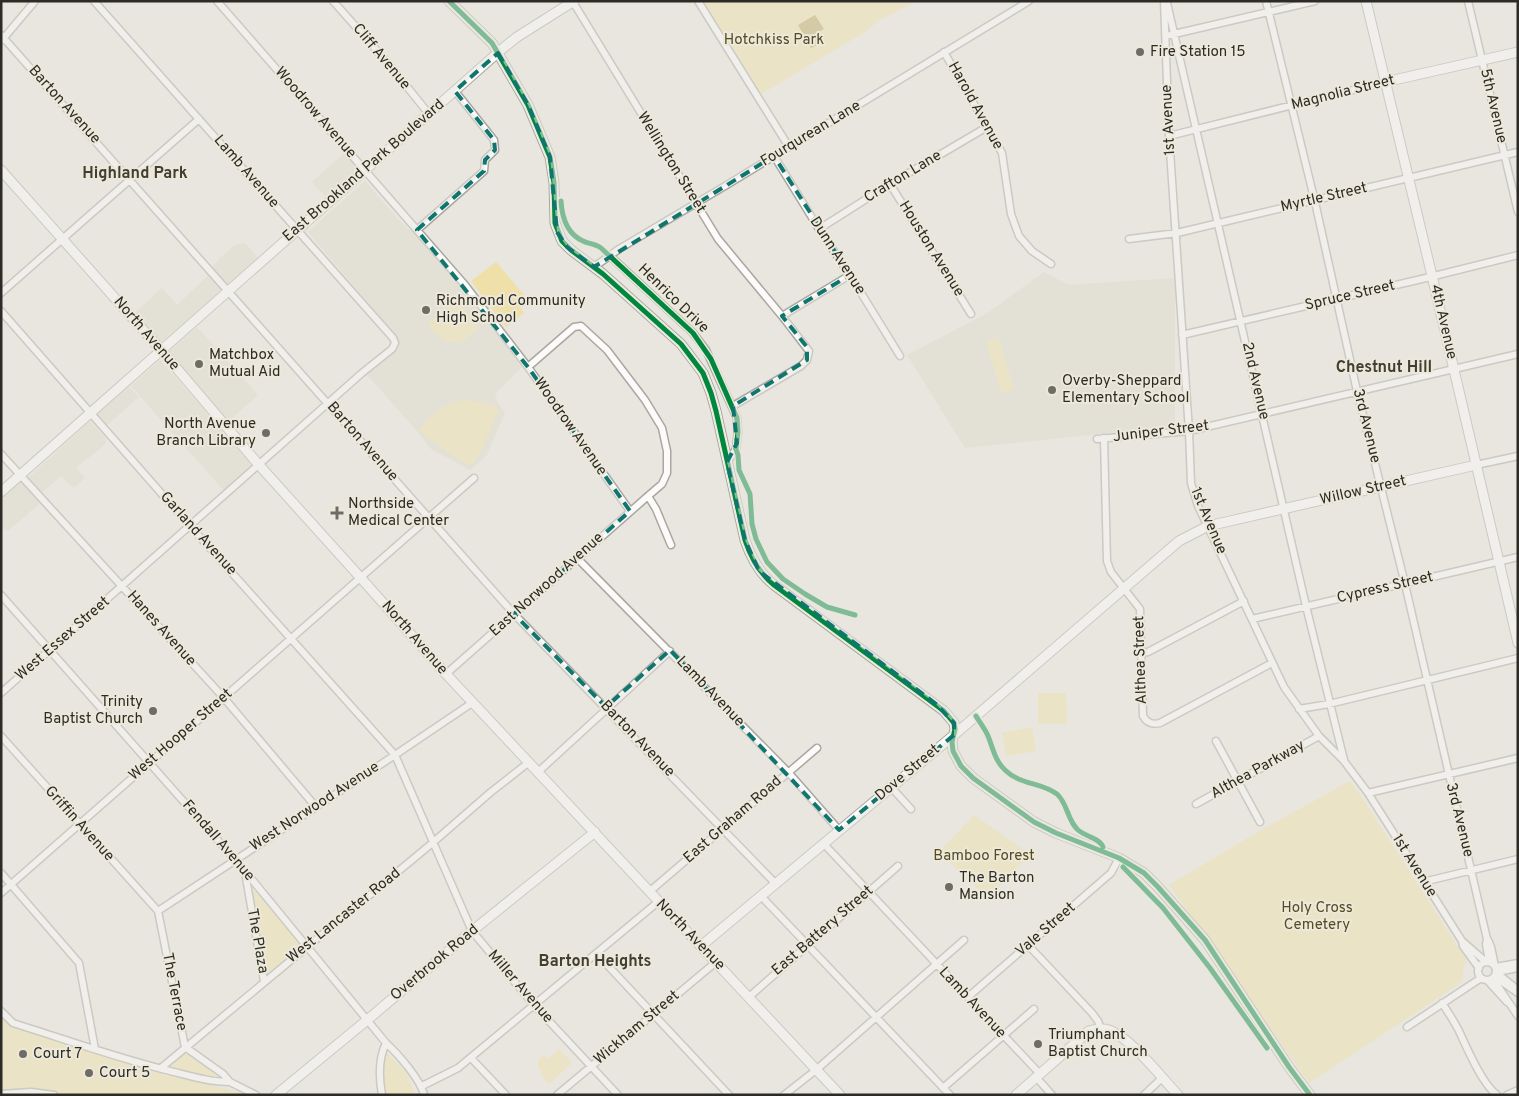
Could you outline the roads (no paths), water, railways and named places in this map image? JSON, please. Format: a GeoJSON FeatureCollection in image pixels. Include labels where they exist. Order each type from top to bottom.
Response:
{"type":"FeatureCollection","features":[{"type":"Feature","properties":{"kind":"street"},"geometry":{"type":"LineString","coordinates":[[2,37],[35,1]]}},
{"type":"Feature","properties":{"kind":"street","name":"Lamb Avenue"},"geometry":{"type":"LineString","coordinates":[[94,1],[393,338],[395,343]]}},
{"type":"Feature","properties":{"kind":"street","name":"Woodrow Avenue"},"geometry":{"type":"LineString","coordinates":[[217,1],[465,285],[528,367],[630,511]]}},
{"type":"Feature","properties":{"kind":"street","name":"Cliff Avenue"},"geometry":{"type":"LineString","coordinates":[[333,1],[387,62],[428,114]]}},
{"type":"Feature","properties":{"kind":"street"},"geometry":{"type":"LineString","coordinates":[[449,1],[490,40],[528,105],[550,157],[554,176],[554,215],[557,232],[566,247],[594,267],[662,326],[695,361],[712,393],[745,540],[749,553],[760,571],[774,585],[940,707],[954,723],[952,746],[959,761],[968,774],[980,785],[1048,830],[1119,858],[1137,868],[1154,882],[1205,940],[1289,1067],[1310,1095]]}},
{"type":"Feature","properties":{"kind":"street"},"geometry":{"type":"LineString","coordinates":[[698,1],[789,147]]}},
{"type":"Feature","properties":{"kind":"street","name":"Fourqurean Lane"},"geometry":{"type":"LineString","coordinates":[[594,267],[1029,1]]}},
{"type":"Feature","properties":{"kind":"street","name":"2nd Avenue"},"geometry":{"type":"LineString","coordinates":[[1165,1],[1197,129],[1306,606],[1344,761]]}},
{"type":"Feature","properties":{"kind":"street","name":"1st Avenue"},"geometry":{"type":"LineString","coordinates":[[1165,1],[1169,136],[1177,233],[1191,483],[1198,506],[1272,663],[1299,709],[1319,736],[1344,761],[1368,793],[1462,941],[1493,971]]}},
{"type":"Feature","properties":{"kind":"street","name":"3rd Avenue"},"geometry":{"type":"LineString","coordinates":[[1266,1],[1357,391],[1405,584],[1470,870],[1487,939],[1491,947],[1493,971]]}},
{"type":"Feature","properties":{"kind":"street"},"geometry":{"type":"LineString","coordinates":[[1166,36],[1315,1]]}},
{"type":"Feature","properties":{"kind":"street","name":"4th Avenue"},"geometry":{"type":"LineString","coordinates":[[1366,1],[1433,276],[1518,643]]}},
{"type":"Feature","properties":{"kind":"street","name":"5th Avenue"},"geometry":{"type":"LineString","coordinates":[[1468,1],[1518,212]]}},
{"type":"Feature","properties":{"kind":"street","name":"East Brookland Park Boulevard"},"geometry":{"type":"LineString","coordinates":[[1,492],[498,53],[517,37],[574,2]]}},
{"type":"Feature","properties":{"kind":"street","name":"Wellington Street"},"geometry":{"type":"LineString","coordinates":[[574,2],[718,239],[782,316],[808,351],[807,360],[802,366],[733,406]]}},
{"type":"Feature","properties":{"kind":"street","name":"Barton Avenue"},"geometry":{"type":"LineString","coordinates":[[2,37],[131,179],[514,614],[724,828],[775,883]]}},
{"type":"Feature","properties":{"kind":"street","name":"Harold Avenue"},"geometry":{"type":"LineString","coordinates":[[944,52],[1002,153],[1011,214],[1019,236],[1032,251],[1051,264]]}},
{"type":"Feature","properties":{"kind":"street","name":"Magnolia Street"},"geometry":{"type":"LineString","coordinates":[[1169,136],[1385,82],[1518,52]]}},
{"type":"Feature","properties":{"kind":"street"},"geometry":{"type":"LineString","coordinates":[[418,230],[484,171],[486,160],[495,150],[494,140],[455,91]]}},
{"type":"Feature","properties":{"kind":"street"},"geometry":{"type":"LineString","coordinates":[[1,293],[199,119]]}},
{"type":"Feature","properties":{"kind":"street","name":"Crafton Lane"},"geometry":{"type":"LineString","coordinates":[[819,229],[890,184],[987,127]]}},
{"type":"Feature","properties":{"kind":"street","name":"Myrtle Street"},"geometry":{"type":"LineString","coordinates":[[1129,239],[1177,233],[1266,211],[1314,202],[1518,152]]}},
{"type":"Feature","properties":{"kind":"street","name":"Dunn Avenue"},"geometry":{"type":"LineString","coordinates":[[774,156],[900,356]]}},
{"type":"Feature","properties":{"kind":"street","name":"North Avenue"},"geometry":{"type":"LineString","coordinates":[[1,170],[161,350],[259,465],[472,703],[840,1095]]}},
{"type":"Feature","properties":{"kind":"street","name":"Houston Avenue"},"geometry":{"type":"LineString","coordinates":[[890,184],[971,314]]}},
{"type":"Feature","properties":{"kind":"street","name":"Spruce Street"},"geometry":{"type":"LineString","coordinates":[[1182,334],[1241,322],[1518,254]]}},
{"type":"Feature","properties":{"kind":"street","name":"Henrico Drive"},"geometry":{"type":"LineString","coordinates":[[610,256],[701,342],[711,358],[733,406],[738,426],[738,443],[734,454],[728,462]]}},
{"type":"Feature","properties":{"kind":"street"},"geometry":{"type":"LineString","coordinates":[[782,316],[850,275]]}},
{"type":"Feature","properties":{"kind":"street","name":"Garland Avenue"},"geometry":{"type":"LineString","coordinates":[[1,312],[395,756]]}},
{"type":"Feature","properties":{"kind":"street","name":"East Norwood Avenue"},"geometry":{"type":"LineString","coordinates":[[446,674],[662,484],[667,474],[664,437],[658,419],[607,350],[581,326],[577,326],[528,367]]}},
{"type":"Feature","properties":{"kind":"street","name":"West Essex Street"},"geometry":{"type":"LineString","coordinates":[[1,693],[328,403],[392,349],[395,343]]}},
{"type":"Feature","properties":{"kind":"street","name":"Juniper Street"},"geometry":{"type":"LineString","coordinates":[[1100,439],[1189,432],[1518,354]]}},
{"type":"Feature","properties":{"kind":"street","name":"Althea Street"},"geometry":{"type":"LineString","coordinates":[[1100,439],[1107,561],[1111,572],[1140,609],[1143,716],[1146,721],[1156,724],[1272,663]]}},
{"type":"Feature","properties":{"kind":"street","name":"Hanes Avenue"},"geometry":{"type":"LineString","coordinates":[[1,454],[224,698],[316,807]]}},
{"type":"Feature","properties":{"kind":"street","name":"Willow Street"},"geometry":{"type":"LineString","coordinates":[[1208,526],[1518,456]]}},
{"type":"Feature","properties":{"kind":"street","name":"West Hooper Street"},"geometry":{"type":"LineString","coordinates":[[1,893],[360,576],[474,478]]}},
{"type":"Feature","properties":{"kind":"street"},"geometry":{"type":"LineString","coordinates":[[648,496],[656,509],[671,545]]}},
{"type":"Feature","properties":{"kind":"street","name":"Dove Street"},"geometry":{"type":"LineString","coordinates":[[701,946],[890,786],[954,735],[1179,541],[1208,526]]}},
{"type":"Feature","properties":{"kind":"street","name":"Cypress Street"},"geometry":{"type":"LineString","coordinates":[[1252,619],[1518,556]]}},
{"type":"Feature","properties":{"kind":"street","name":"Lamb Avenue"},"geometry":{"type":"LineString","coordinates":[[577,558],[670,650],[788,772],[840,830]]}},
{"type":"Feature","properties":{"kind":"street","name":"Fendall Avenue"},"geometry":{"type":"LineString","coordinates":[[1,595],[245,870],[386,1043],[400,1056],[422,1086],[424,1095]]}},
{"type":"Feature","properties":{"kind":"street"},"geometry":{"type":"LineString","coordinates":[[1142,653],[1148,652],[1244,601]]}},
{"type":"Feature","properties":{"kind":"street"},"geometry":{"type":"LineString","coordinates":[[537,773],[670,650]]}},
{"type":"Feature","properties":{"kind":"street"},"geometry":{"type":"LineString","coordinates":[[1299,709],[1329,704],[1518,658]]}},
{"type":"Feature","properties":{"kind":"street","name":"West Norwood Avenue"},"geometry":{"type":"LineString","coordinates":[[158,911],[395,756],[472,703]]}},
{"type":"Feature","properties":{"kind":"street","name":"Griffin Avenue"},"geometry":{"type":"LineString","coordinates":[[1,736],[158,911]]}},
{"type":"Feature","properties":{"kind":"street","name":"Althea Parkway"},"geometry":{"type":"LineString","coordinates":[[1196,804],[1319,736]]}},
{"type":"Feature","properties":{"kind":"street"},"geometry":{"type":"LineString","coordinates":[[1216,742],[1260,822]]}},
{"type":"Feature","properties":{"kind":"street","name":"East Graham Road"},"geometry":{"type":"LineString","coordinates":[[649,892],[817,748]]}},
{"type":"Feature","properties":{"kind":"street","name":"Miller Avenue"},"geometry":{"type":"LineString","coordinates":[[395,756],[472,931],[534,1005],[618,1095]]}},
{"type":"Feature","properties":{"kind":"street"},"geometry":{"type":"LineString","coordinates":[[1368,793],[1518,758]]}},
{"type":"Feature","properties":{"kind":"street","name":"West Lancaster Road"},"geometry":{"type":"LineString","coordinates":[[161,1068],[528,763]]}},
{"type":"Feature","properties":{"kind":"street"},"geometry":{"type":"LineString","coordinates":[[890,786],[911,809]]}},
{"type":"Feature","properties":{"kind":"street","name":"Overbrook Road"},"geometry":{"type":"LineString","coordinates":[[276,1095],[368,1020],[472,931],[595,832]]}},
{"type":"Feature","properties":{"kind":"street","name":"Lamb Avenue"},"geometry":{"type":"LineString","coordinates":[[823,843],[968,997],[1038,1075],[1052,1095]]}},
{"type":"Feature","properties":{"kind":"street","name":"Vale Street"},"geometry":{"type":"LineString","coordinates":[[968,997],[1111,873],[1119,858]]}},
{"type":"Feature","properties":{"kind":"street"},"geometry":{"type":"LineString","coordinates":[[1423,882],[1518,859]]}},
{"type":"Feature","properties":{"kind":"street","name":"East Battery Street"},"geometry":{"type":"LineString","coordinates":[[749,997],[898,866]]}},
{"type":"Feature","properties":{"kind":"street","name":"The Plaza"},"geometry":{"type":"LineString","coordinates":[[245,870],[264,981]]}},
{"type":"Feature","properties":{"kind":"street"},"geometry":{"type":"LineString","coordinates":[[1,873],[79,962],[95,1049]]}},
{"type":"Feature","properties":{"kind":"street"},"geometry":{"type":"LineString","coordinates":[[761,896],[950,1095]]}},
{"type":"Feature","properties":{"kind":"street"},"geometry":{"type":"LineString","coordinates":[[422,1086],[458,1068],[471,1058],[658,902]]}},
{"type":"Feature","properties":{"kind":"street","name":"The Terrace"},"geometry":{"type":"LineString","coordinates":[[158,911],[185,1047],[223,1074],[230,1082],[256,1095]]}},
{"type":"Feature","properties":{"kind":"street"},"geometry":{"type":"LineString","coordinates":[[784,1095],[816,1070],[964,940]]}},
{"type":"Feature","properties":{"kind":"street","name":"1st Avenue"},"geometry":{"type":"LineString","coordinates":[[1462,941],[1463,946],[1479,968]]}},
{"type":"Feature","properties":{"kind":"street"},"geometry":{"type":"LineString","coordinates":[[1028,945],[1092,1014],[1098,1021],[1101,1029]]}},
{"type":"Feature","properties":{"kind":"street"},"geometry":{"type":"LineString","coordinates":[[597,954],[730,1095]]}},
{"type":"Feature","properties":{"kind":"street","name":"Wickham Street"},"geometry":{"type":"LineString","coordinates":[[558,1095],[716,962]]}},
{"type":"Feature","properties":{"kind":"street"},"geometry":{"type":"LineString","coordinates":[[1407,1027],[1493,971],[1518,963]]}},
{"type":"Feature","properties":{"kind":"street"},"geometry":{"type":"LineString","coordinates":[[1481,978],[1478,973],[1479,968],[1493,971],[1518,968]]}},
{"type":"Feature","properties":{"kind":"street"},"geometry":{"type":"LineString","coordinates":[[1493,971],[1518,991]]}},
{"type":"Feature","properties":{"kind":"street"},"geometry":{"type":"LineString","coordinates":[[1493,971],[1518,1016]]}},
{"type":"Feature","properties":{"kind":"street"},"geometry":{"type":"LineString","coordinates":[[1442,1003],[1458,1030],[1468,1053],[1491,1089],[1497,1095]]}},
{"type":"Feature","properties":{"kind":"street"},"geometry":{"type":"LineString","coordinates":[[943,1088],[1034,1010]]}},
{"type":"Feature","properties":{"kind":"street"},"geometry":{"type":"LineString","coordinates":[[1,1011],[13,1023],[95,1049],[161,1068],[216,1081],[230,1082]]}},
{"type":"Feature","properties":{"kind":"street"},"geometry":{"type":"LineString","coordinates":[[1016,1095],[1089,1031],[1101,1029],[1108,1029],[1122,1038],[1178,1095]]}},
{"type":"Feature","properties":{"kind":"street"},"geometry":{"type":"LineString","coordinates":[[382,1095],[380,1072],[386,1043]]}},
{"type":"Feature","properties":{"kind":"street"},"geometry":{"type":"LineString","coordinates":[[471,1058],[506,1095]]}},
{"type":"Feature","properties":{"kind":"street"},"geometry":{"type":"LineString","coordinates":[[1144,1095],[1162,1078]]}},
{"type":"Feature","properties":{"kind":"street"},"geometry":{"type":"LineString","coordinates":[[1507,1095],[1518,1090]]}},
{"type":"Feature","properties":{"kind":"street"},"geometry":{"type":"LineString","coordinates":[[1,1094],[31,1092],[54,1095]]}},
{"type":"Feature","properties":{"kind":"place","name":"Fire Station 15"},"geometry":{"type":"Point","coordinates":[1140,52]}},
{"type":"Feature","properties":{"kind":"place","name":"Richmond Community High School"},"geometry":{"type":"Point","coordinates":[426,310]}},
{"type":"Feature","properties":{"kind":"place","name":"Matchbox Mutual Aid"},"geometry":{"type":"Point","coordinates":[199,364]}},
{"type":"Feature","properties":{"kind":"place","name":"Overby-Sheppard Elementary School"},"geometry":{"type":"Point","coordinates":[1052,390]}},
{"type":"Feature","properties":{"kind":"place","name":"North Avenue Branch Library"},"geometry":{"type":"Point","coordinates":[266,433]}},
{"type":"Feature","properties":{"kind":"place","name":"Northside Medical Center"},"geometry":{"type":"Point","coordinates":[337,513]}},
{"type":"Feature","properties":{"kind":"place","name":"Trinity Baptist Church"},"geometry":{"type":"Point","coordinates":[153,711]}},
{"type":"Feature","properties":{"kind":"place","name":"The Barton Mansion"},"geometry":{"type":"Point","coordinates":[949,887]}},
{"type":"Feature","properties":{"kind":"place","name":"Triumphant Baptist Church"},"geometry":{"type":"Point","coordinates":[1038,1044]}},
{"type":"Feature","properties":{"kind":"place","name":"Court 7"},"geometry":{"type":"Point","coordinates":[23,1054]}},
{"type":"Feature","properties":{"kind":"place","name":"Court 5"},"geometry":{"type":"Point","coordinates":[89,1073]}},
{"type":"Feature","properties":{"kind":"district","name":"Highland Park"},"geometry":{"type":"Point","coordinates":[135,174]}},
{"type":"Feature","properties":{"kind":"district","name":"Chestnut Hill"},"geometry":{"type":"Point","coordinates":[1384,368]}},
{"type":"Feature","properties":{"kind":"district","name":"Barton Heights"},"geometry":{"type":"Point","coordinates":[595,962]}},
{"type":"Feature","properties":{"kind":"park label","name":"Hotchkiss Park"},"geometry":{"type":"Point","coordinates":[774,40]}},
{"type":"Feature","properties":{"kind":"park label","name":"Bamboo Forest"},"geometry":{"type":"Point","coordinates":[984,856]}},
{"type":"Feature","properties":{"kind":"park label","name":"Holy Cross Cemetery"},"geometry":{"type":"Point","coordinates":[1317,916]}}]}
